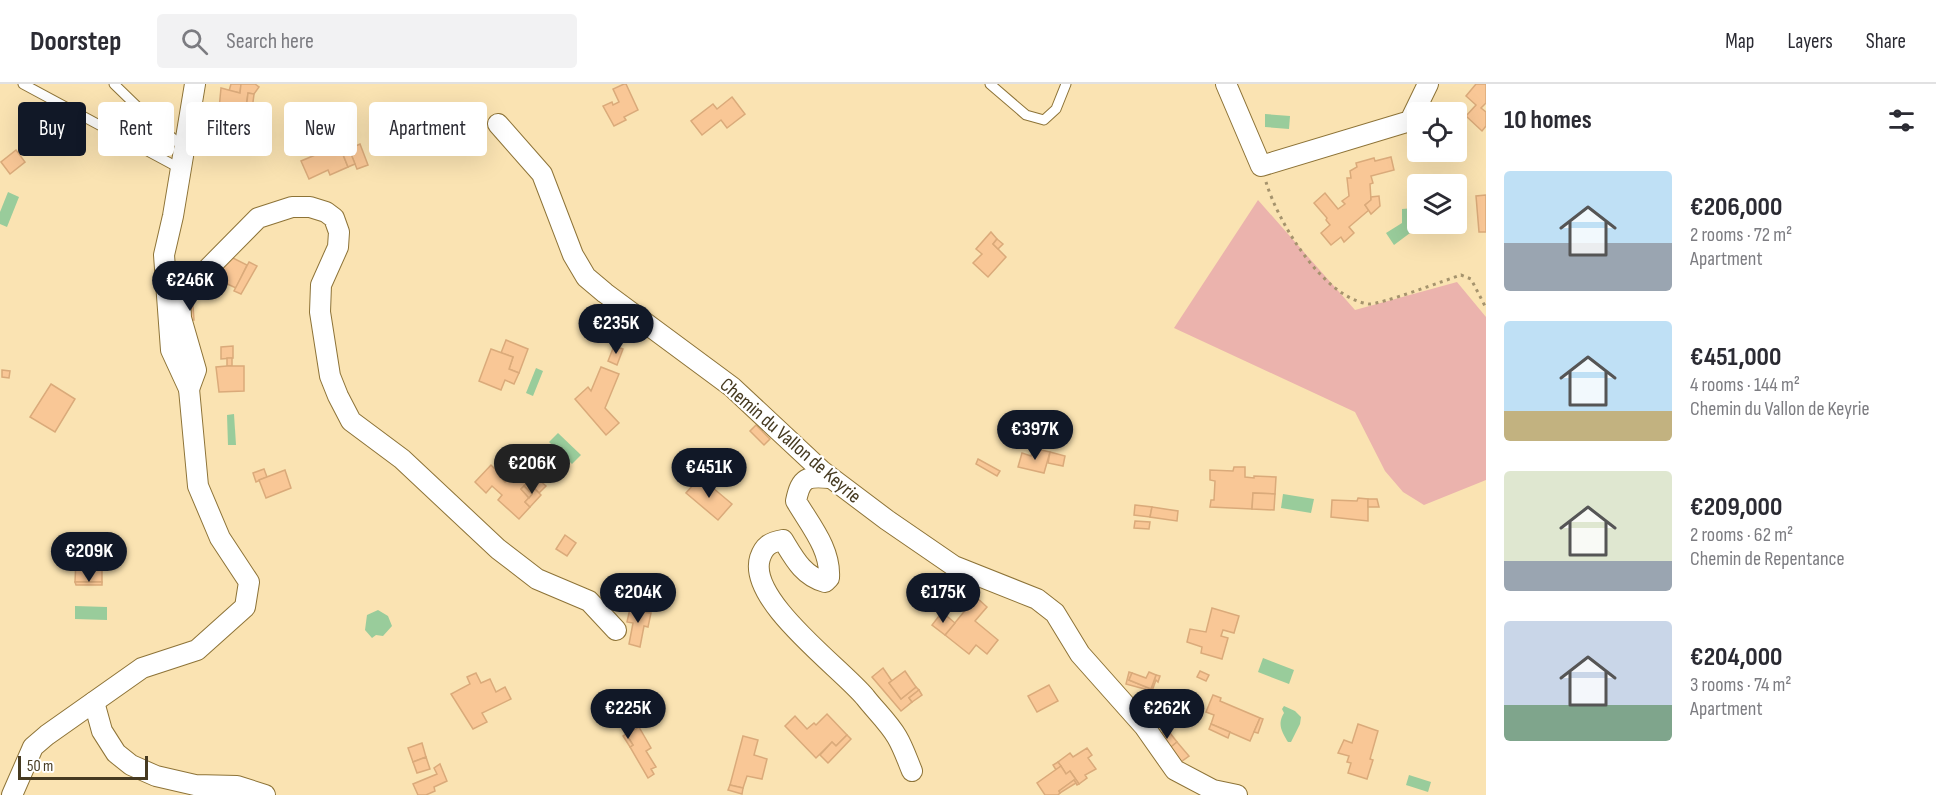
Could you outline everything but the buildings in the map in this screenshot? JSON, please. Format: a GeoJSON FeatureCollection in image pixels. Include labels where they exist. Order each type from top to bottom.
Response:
{"type":"FeatureCollection","features":[{"type":"Feature","properties":{"kind":"street"},"geometry":{"type":"LineString","coordinates":[[12,795],[33,747],[47,735],[142,668],[197,650],[245,607],[249,582],[220,538],[198,486],[189,388],[171,350],[164,255],[195,84]]}},
{"type":"Feature","properties":{"kind":"street"},"geometry":{"type":"LineString","coordinates":[[1226,84],[1261,166],[1410,121],[1428,84]]}},
{"type":"Feature","properties":{"kind":"street","name":"Chemin du Vallon de Keyrie"},"geometry":{"type":"LineString","coordinates":[[498,124],[543,174],[573,255],[586,277],[732,387],[830,478],[954,566],[1037,599],[1055,613],[1080,654],[1144,726],[1175,770],[1213,790],[1237,795]]}},
{"type":"Feature","properties":{"kind":"street"},"geometry":{"type":"LineString","coordinates":[[189,388],[196,370],[181,318],[180,297],[258,218],[292,207],[310,207],[326,212],[334,218],[339,232],[338,247],[321,285],[320,312],[330,376],[351,421],[402,459],[498,549],[537,579],[589,601],[616,630]]}},
{"type":"Feature","properties":{"kind":"street"},"geometry":{"type":"LineString","coordinates":[[830,478],[814,477],[806,480],[799,486],[796,501],[824,548],[830,564],[829,578],[825,582],[814,579],[799,565],[783,540],[772,542],[764,548],[759,564],[762,584],[777,609],[863,695],[896,736],[912,771]]}},
{"type":"Feature","properties":{"kind":"street"},"geometry":{"type":"LineString","coordinates":[[94,702],[102,731],[116,753],[131,765],[156,776],[195,785],[237,786],[265,795]]}},
{"type":"Feature","properties":{"kind":"lane"},"geometry":{"type":"LineString","coordinates":[[23,84],[181,169]]}},
{"type":"Feature","properties":{"kind":"lane"},"geometry":{"type":"LineString","coordinates":[[114,84],[185,148]]}},
{"type":"Feature","properties":{"kind":"lane"},"geometry":{"type":"LineString","coordinates":[[990,84],[1026,115],[1044,120],[1056,109],[1066,84]]}},
{"type":"Feature","properties":{"kind":"path"},"geometry":{"type":"LineString","coordinates":[[1261,166],[1270,197],[1313,269],[1355,300],[1371,304],[1461,275],[1471,279],[1486,308]]}},
{"type":"Feature","properties":{"kind":"shaded area"},"geometry":{"type":"Polygon","coordinates":[[[1265,114],[1290,116],[1289,129],[1265,127],[1265,114]]]}},
{"type":"Feature","properties":{"kind":"shaded area"},"geometry":{"type":"Polygon","coordinates":[[[8,192],[19,197],[7,227],[0,224],[0,212],[8,192]]]}},
{"type":"Feature","properties":{"kind":"shaded area"},"geometry":{"type":"Polygon","coordinates":[[[1258,200],[1355,310],[1457,282],[1486,317],[1486,480],[1424,505],[1403,492],[1385,471],[1355,412],[1174,328],[1258,200]]]}},
{"type":"Feature","properties":{"kind":"shaded area"},"geometry":{"type":"Polygon","coordinates":[[[1402,209],[1407,209],[1409,234],[1394,245],[1386,233],[1402,223],[1402,209]]]}},
{"type":"Feature","properties":{"kind":"shaded area"},"geometry":{"type":"Polygon","coordinates":[[[536,368],[543,371],[533,396],[526,393],[536,368]]]}},
{"type":"Feature","properties":{"kind":"shaded area"},"geometry":{"type":"Polygon","coordinates":[[[234,414],[236,445],[228,445],[227,415],[234,414]]]}},
{"type":"Feature","properties":{"kind":"shaded area"},"geometry":{"type":"Polygon","coordinates":[[[558,433],[581,455],[572,464],[549,442],[558,433]]]}},
{"type":"Feature","properties":{"kind":"shaded area"},"geometry":{"type":"Polygon","coordinates":[[[1283,494],[1314,499],[1311,513],[1281,508],[1283,494]]]}},
{"type":"Feature","properties":{"kind":"shaded area"},"geometry":{"type":"Polygon","coordinates":[[[75,606],[107,607],[107,620],[75,619],[75,606]]]}},
{"type":"Feature","properties":{"kind":"shaded area"},"geometry":{"type":"Polygon","coordinates":[[[378,610],[388,616],[392,626],[383,636],[376,635],[372,638],[365,630],[367,615],[378,610]]]}},
{"type":"Feature","properties":{"kind":"shaded area"},"geometry":{"type":"Polygon","coordinates":[[[1263,658],[1294,670],[1289,684],[1258,672],[1263,658]]]}},
{"type":"Feature","properties":{"kind":"shaded area"},"geometry":{"type":"Polygon","coordinates":[[[1284,706],[1301,717],[1291,742],[1288,742],[1281,728],[1284,706]]]}},
{"type":"Feature","properties":{"kind":"shaded area"},"geometry":{"type":"Polygon","coordinates":[[[1409,775],[1431,782],[1428,792],[1406,785],[1409,775]]]}}]}
